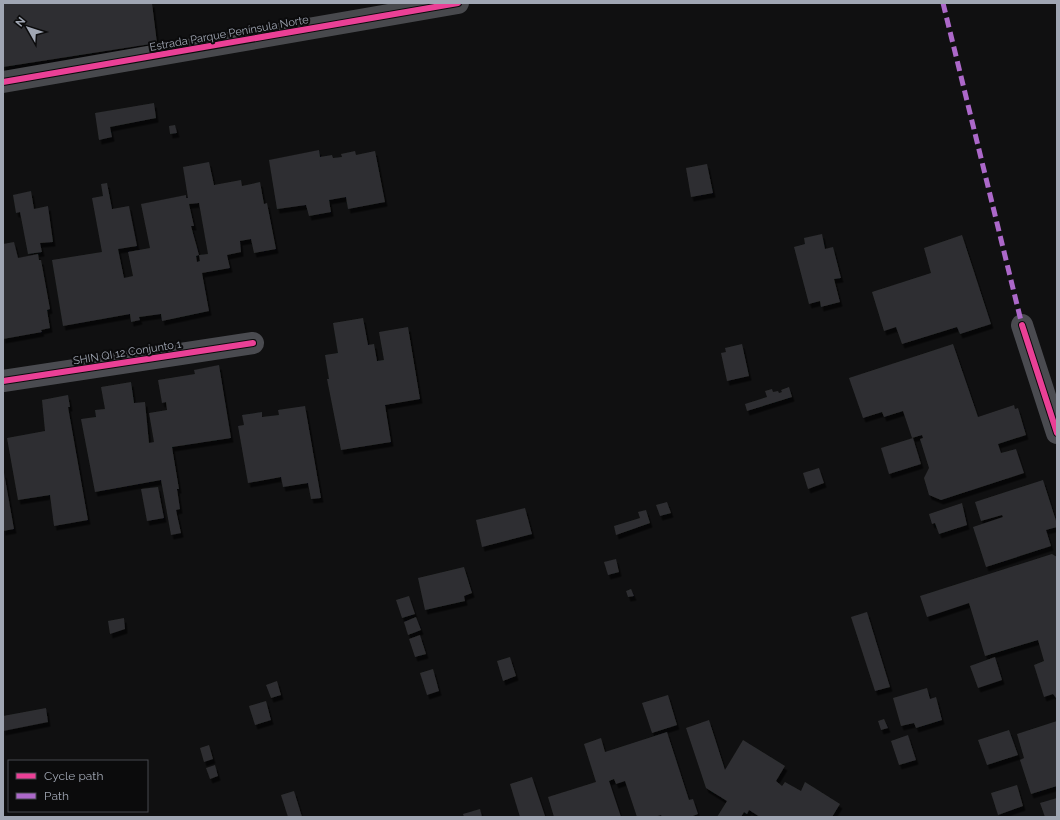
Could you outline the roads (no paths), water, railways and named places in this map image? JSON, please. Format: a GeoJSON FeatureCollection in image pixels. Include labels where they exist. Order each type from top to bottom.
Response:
{"type":"FeatureCollection","features":[{"type":"Feature","properties":{"kind":"main road","name":"Estrada Parque Península Norte"},"geometry":{"type":"LineString","coordinates":[[3,82],[458,3]]}},
{"type":"Feature","properties":{"kind":"street"},"geometry":{"type":"LineString","coordinates":[[1022,325],[1057,434]]}},
{"type":"Feature","properties":{"kind":"street","name":"SHIN QI 12 Conjunto 1"},"geometry":{"type":"LineString","coordinates":[[3,381],[253,343]]}}]}
